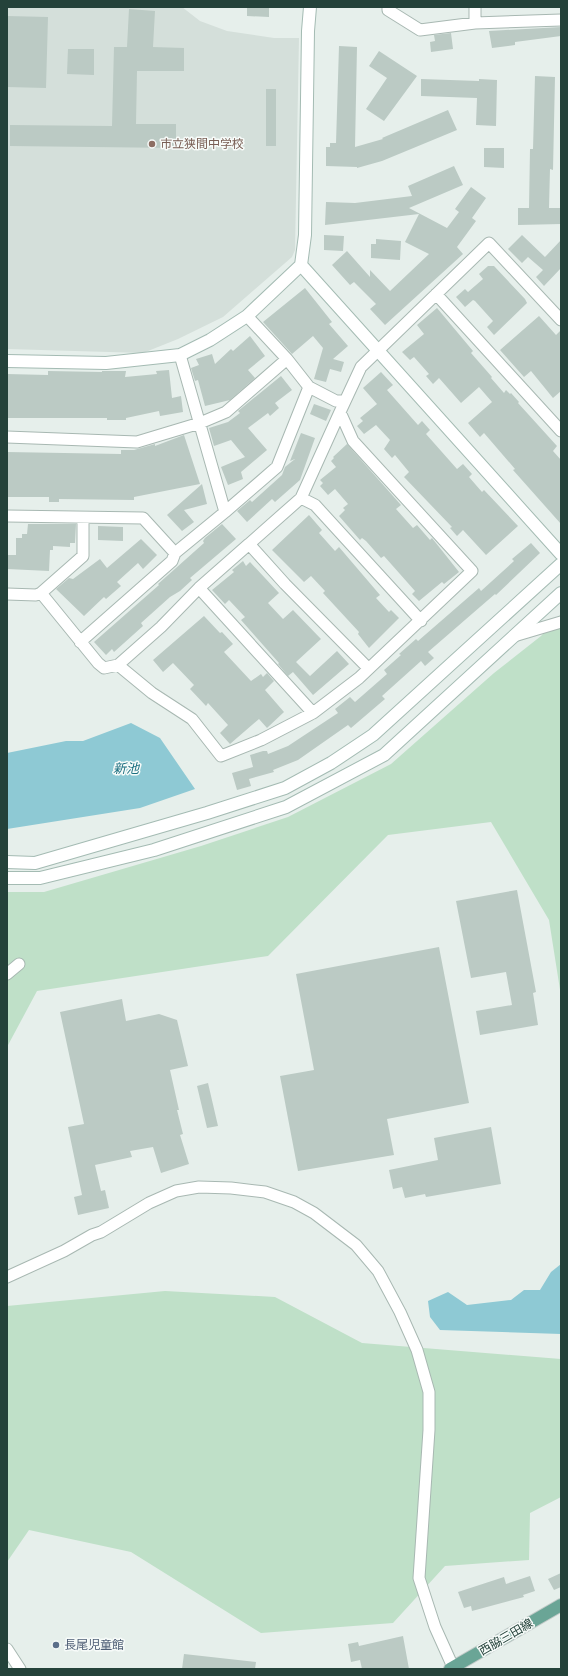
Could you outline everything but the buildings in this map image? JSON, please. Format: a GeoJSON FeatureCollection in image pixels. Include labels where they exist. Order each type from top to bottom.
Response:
{"type":"FeatureCollection","features":[{"type":"Feature","properties":{"kind":"main road","name":"西脇三田線"},"geometry":{"type":"LineString","coordinates":[[452,1668],[561,1605]]}},
{"type":"Feature","properties":{"kind":"street"},"geometry":{"type":"LineString","coordinates":[[7,361],[106,363],[180,355],[210,340],[247,316],[301,265],[305,235],[308,31],[310,7]]}},
{"type":"Feature","properties":{"kind":"street"},"geometry":{"type":"LineString","coordinates":[[388,7],[388,10],[420,30],[475,23],[559,17]]}},
{"type":"Feature","properties":{"kind":"street"},"geometry":{"type":"LineString","coordinates":[[475,7],[475,23]]}},
{"type":"Feature","properties":{"kind":"street"},"geometry":{"type":"LineString","coordinates":[[41,593],[98,663],[104,668],[118,664],[161,627],[199,588],[300,498],[361,367],[489,243],[561,320]]}},
{"type":"Feature","properties":{"kind":"street"},"geometry":{"type":"LineString","coordinates":[[301,265],[561,554]]}},
{"type":"Feature","properties":{"kind":"street"},"geometry":{"type":"LineString","coordinates":[[436,294],[522,386],[561,431]]}},
{"type":"Feature","properties":{"kind":"street"},"geometry":{"type":"LineString","coordinates":[[118,664],[152,693],[192,719],[221,756],[261,740],[313,713],[368,668],[421,621],[472,572],[353,440],[342,406],[336,401],[309,387],[287,359],[247,316]]}},
{"type":"Feature","properties":{"kind":"street"},"geometry":{"type":"LineString","coordinates":[[180,355],[225,512]]}},
{"type":"Feature","properties":{"kind":"street"},"geometry":{"type":"LineString","coordinates":[[7,437],[137,442],[199,423],[226,412],[287,359]]}},
{"type":"Feature","properties":{"kind":"street"},"geometry":{"type":"LineString","coordinates":[[80,642],[172,561],[175,553],[277,467],[309,387]]}},
{"type":"Feature","properties":{"kind":"street"},"geometry":{"type":"LineString","coordinates":[[300,498],[314,505],[421,621]]}},
{"type":"Feature","properties":{"kind":"street"},"geometry":{"type":"LineString","coordinates":[[7,516],[142,518],[175,553]]}},
{"type":"Feature","properties":{"kind":"street"},"geometry":{"type":"LineString","coordinates":[[7,594],[36,595],[41,593],[83,556],[83,518]]}},
{"type":"Feature","properties":{"kind":"street"},"geometry":{"type":"LineString","coordinates":[[249,544],[285,584],[368,668]]}},
{"type":"Feature","properties":{"kind":"street"},"geometry":{"type":"LineString","coordinates":[[7,862],[35,863],[207,813],[285,788],[331,763],[373,735],[561,564]]}},
{"type":"Feature","properties":{"kind":"street"},"geometry":{"type":"LineString","coordinates":[[199,588],[313,713]]}},
{"type":"Feature","properties":{"kind":"street"},"geometry":{"type":"LineString","coordinates":[[7,878],[40,878],[154,850],[286,807],[384,755],[561,593]]}},
{"type":"Feature","properties":{"kind":"street"},"geometry":{"type":"LineString","coordinates":[[512,637],[561,622]]}},
{"type":"Feature","properties":{"kind":"street"},"geometry":{"type":"LineString","coordinates":[[7,974],[19,964]]}},
{"type":"Feature","properties":{"kind":"street"},"geometry":{"type":"LineString","coordinates":[[7,1277],[101,1232],[149,1203],[176,1191],[199,1187],[231,1188],[265,1192],[294,1202],[314,1213],[356,1245],[378,1271],[400,1312],[417,1350],[429,1392],[419,1578],[435,1627],[452,1668]]}},
{"type":"Feature","properties":{"kind":"street"},"geometry":{"type":"LineString","coordinates":[[7,1648],[20,1669]]}},
{"type":"Feature","properties":{"kind":"shaded area","name":"市立狭間中学校"},"geometry":{"type":"Polygon","coordinates":[[[7,7],[182,7],[200,21],[227,31],[274,38],[299,38],[295,250],[292,257],[223,317],[178,339],[143,353],[7,349],[7,7]]]}},
{"type":"Feature","properties":{"kind":"green space"},"geometry":{"type":"Polygon","coordinates":[[[561,614],[561,996],[549,920],[491,822],[388,835],[268,956],[37,991],[7,1047],[7,892],[44,892],[201,846],[288,817],[391,764],[494,673],[541,636],[561,614]]]}},
{"type":"Feature","properties":{"kind":"green space"},"geometry":{"type":"Polygon","coordinates":[[[165,1291],[275,1297],[362,1343],[561,1359],[561,1497],[530,1513],[529,1560],[445,1566],[393,1623],[261,1633],[131,1552],[29,1530],[7,1562],[7,1306],[165,1291]]]}},
{"type":"Feature","properties":{"kind":"water","name":"新池"},"geometry":{"type":"Polygon","coordinates":[[[131,723],[160,738],[195,789],[140,808],[7,829],[7,753],[66,741],[83,741],[131,723]]]}},
{"type":"Feature","properties":{"kind":"water"},"geometry":{"type":"Polygon","coordinates":[[[561,1264],[561,1334],[440,1330],[430,1317],[428,1301],[448,1292],[467,1305],[511,1300],[524,1290],[540,1290],[551,1272],[561,1264]]]}},
{"type":"Feature","properties":{"kind":"place","name":"市立狭間中学校"},"geometry":{"type":"Point","coordinates":[152,144]}},
{"type":"Feature","properties":{"kind":"place","name":"長尾児童館"},"geometry":{"type":"Point","coordinates":[56,1645]}}]}
